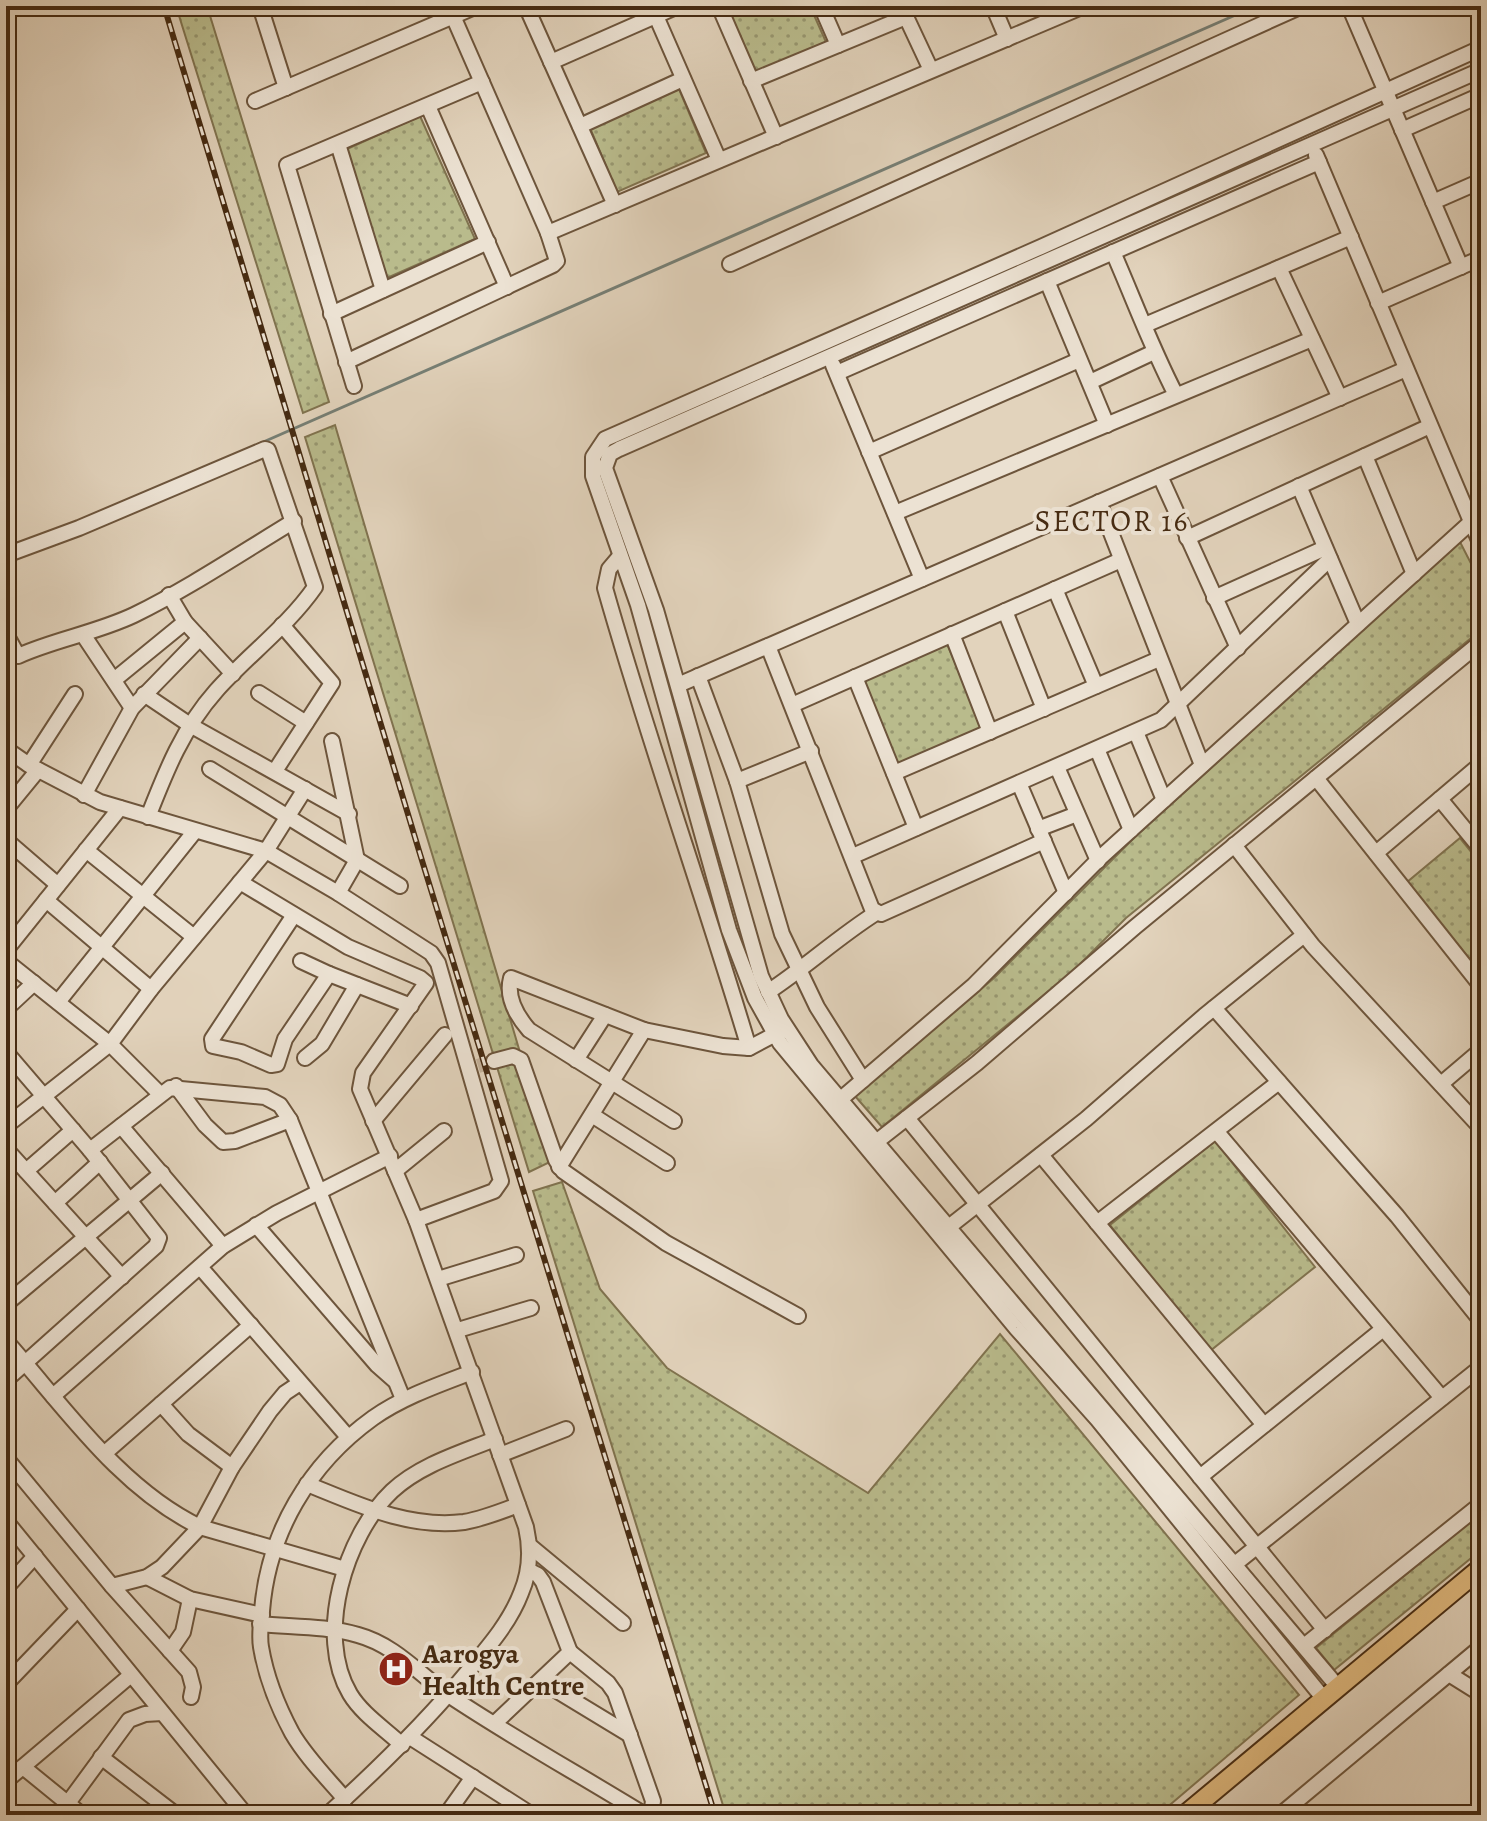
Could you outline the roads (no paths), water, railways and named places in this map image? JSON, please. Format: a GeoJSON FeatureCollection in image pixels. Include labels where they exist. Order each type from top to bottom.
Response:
{"type":"FeatureCollection","features":[{"type":"Feature","properties":{"kind":"main road"},"geometry":{"type":"LineString","coordinates":[[1185,1814],[1481,1568]]}},
{"type":"Feature","properties":{"kind":"street"},"geometry":{"type":"LineString","coordinates":[[260,6],[286,88]]}},
{"type":"Feature","properties":{"kind":"street"},"geometry":{"type":"LineString","coordinates":[[255,101],[477,6]]}},
{"type":"Feature","properties":{"kind":"street"},"geometry":{"type":"LineString","coordinates":[[526,6],[615,205]]}},
{"type":"Feature","properties":{"kind":"street"},"geometry":{"type":"LineString","coordinates":[[551,62],[678,6]]}},
{"type":"Feature","properties":{"kind":"street"},"geometry":{"type":"LineString","coordinates":[[719,6],[776,137]]}},
{"type":"Feature","properties":{"kind":"street"},"geometry":{"type":"LineString","coordinates":[[821,6],[838,45]]}},
{"type":"Feature","properties":{"kind":"street"},"geometry":{"type":"LineString","coordinates":[[993,6],[1007,39]]}},
{"type":"Feature","properties":{"kind":"street"},"geometry":{"type":"LineString","coordinates":[[548,233],[1084,6]]}},
{"type":"Feature","properties":{"kind":"street"},"geometry":{"type":"LineString","coordinates":[[730,264],[1302,6]]}},
{"type":"Feature","properties":{"kind":"street"},"geometry":{"type":"LineString","coordinates":[[1349,6],[1461,267]]}},
{"type":"Feature","properties":{"kind":"street"},"geometry":{"type":"LineString","coordinates":[[751,81],[838,45],[904,12],[931,70]]}},
{"type":"Feature","properties":{"kind":"street"},"geometry":{"type":"LineString","coordinates":[[346,362],[557,261],[548,233],[453,16]]}},
{"type":"Feature","properties":{"kind":"street"},"geometry":{"type":"LineString","coordinates":[[656,16],[719,160]]}},
{"type":"Feature","properties":{"kind":"street"},"geometry":{"type":"LineString","coordinates":[[1331,1693],[1016,1328],[755,998],[729,930],[642,619],[593,476],[605,439],[1481,48]]}},
{"type":"Feature","properties":{"kind":"street"},"geometry":{"type":"LineString","coordinates":[[599,459],[1481,70]]}},
{"type":"Feature","properties":{"kind":"street"},"geometry":{"type":"LineString","coordinates":[[580,126],[683,79]]}},
{"type":"Feature","properties":{"kind":"street"},"geometry":{"type":"LineString","coordinates":[[354,386],[286,170],[290,163],[482,82]]}},
{"type":"Feature","properties":{"kind":"street"},"geometry":{"type":"LineString","coordinates":[[1402,130],[1481,95]]}},
{"type":"Feature","properties":{"kind":"street"},"geometry":{"type":"LineString","coordinates":[[428,106],[507,287]]}},
{"type":"Feature","properties":{"kind":"street"},"geometry":{"type":"LineString","coordinates":[[1304,128],[1430,426],[1476,518],[1481,545]]}},
{"type":"Feature","properties":{"kind":"street"},"geometry":{"type":"LineString","coordinates":[[338,144],[383,290]]}},
{"type":"Feature","properties":{"kind":"street"},"geometry":{"type":"LineString","coordinates":[[837,373],[1319,162]]}},
{"type":"Feature","properties":{"kind":"street"},"geometry":{"type":"LineString","coordinates":[[1433,202],[1481,181]]}},
{"type":"Feature","properties":{"kind":"street"},"geometry":{"type":"LineString","coordinates":[[1145,325],[1351,237]]}},
{"type":"Feature","properties":{"kind":"street"},"geometry":{"type":"LineString","coordinates":[[331,314],[488,242]]}},
{"type":"Feature","properties":{"kind":"street"},"geometry":{"type":"LineString","coordinates":[[1113,252],[1154,352],[1176,395]]}},
{"type":"Feature","properties":{"kind":"street"},"geometry":{"type":"LineString","coordinates":[[1378,303],[1481,258]]}},
{"type":"Feature","properties":{"kind":"street"},"geometry":{"type":"LineString","coordinates":[[1279,268],[1340,398]]}},
{"type":"Feature","properties":{"kind":"street"},"geometry":{"type":"LineString","coordinates":[[1047,281],[1107,425]]}},
{"type":"Feature","properties":{"kind":"street"},"geometry":{"type":"LineString","coordinates":[[895,513],[1312,339]]}},
{"type":"Feature","properties":{"kind":"street"},"geometry":{"type":"LineString","coordinates":[[1090,382],[1154,352]]}},
{"type":"Feature","properties":{"kind":"street"},"geometry":{"type":"LineString","coordinates":[[830,357],[922,579]]}},
{"type":"Feature","properties":{"kind":"street"},"geometry":{"type":"LineString","coordinates":[[869,452],[1079,360]]}},
{"type":"Feature","properties":{"kind":"street"},"geometry":{"type":"LineString","coordinates":[[678,685],[1406,369]]}},
{"type":"Feature","properties":{"kind":"street"},"geometry":{"type":"LineString","coordinates":[[1187,538],[1430,426]]}},
{"type":"Feature","properties":{"kind":"street"},"geometry":{"type":"LineString","coordinates":[[6,555],[79,528],[265,449],[270,453],[315,587],[214,693],[190,725],[170,760],[148,817]]}},
{"type":"Feature","properties":{"kind":"street"},"geometry":{"type":"LineString","coordinates":[[1365,456],[1414,574]]}},
{"type":"Feature","properties":{"kind":"street"},"geometry":{"type":"LineString","coordinates":[[599,459],[605,468],[656,610],[761,976],[781,1031]]}},
{"type":"Feature","properties":{"kind":"street"},"geometry":{"type":"LineString","coordinates":[[1160,476],[1238,648]]}},
{"type":"Feature","properties":{"kind":"street"},"geometry":{"type":"LineString","coordinates":[[1299,486],[1358,624]]}},
{"type":"Feature","properties":{"kind":"street"},"geometry":{"type":"LineString","coordinates":[[1099,502],[1202,765]]}},
{"type":"Feature","properties":{"kind":"street"},"geometry":{"type":"LineString","coordinates":[[836,1103],[974,985],[1131,830],[1476,518]]}},
{"type":"Feature","properties":{"kind":"street"},"geometry":{"type":"LineString","coordinates":[[6,634],[18,656],[53,641],[84,636],[134,615],[294,521]]}},
{"type":"Feature","properties":{"kind":"street"},"geometry":{"type":"LineString","coordinates":[[1214,598],[1328,553]]}},
{"type":"Feature","properties":{"kind":"street"},"geometry":{"type":"LineString","coordinates":[[853,856],[1161,720],[1238,648],[1328,553]]}},
{"type":"Feature","properties":{"kind":"street"},"geometry":{"type":"LineString","coordinates":[[620,556],[609,569],[605,588],[749,1048]]}},
{"type":"Feature","properties":{"kind":"street"},"geometry":{"type":"LineString","coordinates":[[792,705],[1121,560]]}},
{"type":"Feature","properties":{"kind":"street"},"geometry":{"type":"LineString","coordinates":[[1055,589],[1096,686]]}},
{"type":"Feature","properties":{"kind":"street"},"geometry":{"type":"LineString","coordinates":[[169,595],[185,622],[233,674]]}},
{"type":"Feature","properties":{"kind":"street"},"geometry":{"type":"LineString","coordinates":[[1005,611],[1044,709]]}},
{"type":"Feature","properties":{"kind":"street"},"geometry":{"type":"LineString","coordinates":[[114,680],[185,622]]}},
{"type":"Feature","properties":{"kind":"street"},"geometry":{"type":"LineString","coordinates":[[275,771],[332,683],[282,625]]}},
{"type":"Feature","properties":{"kind":"street"},"geometry":{"type":"LineString","coordinates":[[952,634],[990,732]]}},
{"type":"Feature","properties":{"kind":"street"},"geometry":{"type":"LineString","coordinates":[[84,636],[132,708]]}},
{"type":"Feature","properties":{"kind":"street"},"geometry":{"type":"LineString","coordinates":[[84,795],[132,708],[200,638]]}},
{"type":"Feature","properties":{"kind":"street"},"geometry":{"type":"LineString","coordinates":[[872,1145],[977,1063],[1234,845],[1481,642]]}},
{"type":"Feature","properties":{"kind":"street"},"geometry":{"type":"LineString","coordinates":[[768,646],[876,913]]}},
{"type":"Feature","properties":{"kind":"street"},"geometry":{"type":"LineString","coordinates":[[894,773],[1159,659]]}},
{"type":"Feature","properties":{"kind":"street"},"geometry":{"type":"LineString","coordinates":[[698,676],[737,781],[782,934],[817,1007],[863,1080]]}},
{"type":"Feature","properties":{"kind":"street"},"geometry":{"type":"LineString","coordinates":[[855,677],[916,828]]}},
{"type":"Feature","properties":{"kind":"street"},"geometry":{"type":"LineString","coordinates":[[259,693],[306,723]]}},
{"type":"Feature","properties":{"kind":"street"},"geometry":{"type":"LineString","coordinates":[[6,809],[75,694]]}},
{"type":"Feature","properties":{"kind":"street"},"geometry":{"type":"LineString","coordinates":[[144,694],[190,725],[349,814]]}},
{"type":"Feature","properties":{"kind":"street"},"geometry":{"type":"LineString","coordinates":[[1136,732],[1164,800]]}},
{"type":"Feature","properties":{"kind":"street"},"geometry":{"type":"LineString","coordinates":[[332,741],[357,860],[338,893]]}},
{"type":"Feature","properties":{"kind":"street"},"geometry":{"type":"LineString","coordinates":[[6,749],[33,768],[84,795],[266,851],[431,953],[438,963],[473,1067],[500,1175],[499,1186],[494,1191],[416,1220]]}},
{"type":"Feature","properties":{"kind":"street"},"geometry":{"type":"LineString","coordinates":[[1097,749],[1131,830]]}},
{"type":"Feature","properties":{"kind":"street"},"geometry":{"type":"LineString","coordinates":[[737,781],[811,751]]}},
{"type":"Feature","properties":{"kind":"street"},"geometry":{"type":"LineString","coordinates":[[1376,853],[1481,764]]}},
{"type":"Feature","properties":{"kind":"street"},"geometry":{"type":"LineString","coordinates":[[1057,767],[1098,861]]}},
{"type":"Feature","properties":{"kind":"street"},"geometry":{"type":"LineString","coordinates":[[210,769],[400,886]]}},
{"type":"Feature","properties":{"kind":"street"},"geometry":{"type":"LineString","coordinates":[[1316,778],[1481,986]]}},
{"type":"Feature","properties":{"kind":"street"},"geometry":{"type":"LineString","coordinates":[[1019,783],[1066,893]]}},
{"type":"Feature","properties":{"kind":"street"},"geometry":{"type":"LineString","coordinates":[[6,1126],[110,1044],[151,989],[266,851],[305,789]]}},
{"type":"Feature","properties":{"kind":"street"},"geometry":{"type":"LineString","coordinates":[[1440,799],[1481,849]]}},
{"type":"Feature","properties":{"kind":"street"},"geometry":{"type":"LineString","coordinates":[[6,950],[120,808]]}},
{"type":"Feature","properties":{"kind":"street"},"geometry":{"type":"LineString","coordinates":[[768,992],[800,971],[829,944],[876,913],[881,914],[1077,814]]}},
{"type":"Feature","properties":{"kind":"street"},"geometry":{"type":"LineString","coordinates":[[58,1002],[195,831]]}},
{"type":"Feature","properties":{"kind":"street"},"geometry":{"type":"LineString","coordinates":[[6,840],[58,885]]}},
{"type":"Feature","properties":{"kind":"street"},"geometry":{"type":"LineString","coordinates":[[1234,845],[1304,935],[1481,1128]]}},
{"type":"Feature","properties":{"kind":"street"},"geometry":{"type":"LineString","coordinates":[[86,850],[194,937]]}},
{"type":"Feature","properties":{"kind":"street"},"geometry":{"type":"LineString","coordinates":[[240,882],[348,947],[424,980],[424,988],[360,1081],[361,1096],[390,1156],[458,1330],[530,1546],[528,1570],[521,1593],[491,1643],[406,1741],[327,1815]]}},
{"type":"Feature","properties":{"kind":"street"},"geometry":{"type":"LineString","coordinates":[[705,901],[719,893]]}},
{"type":"Feature","properties":{"kind":"street"},"geometry":{"type":"LineString","coordinates":[[46,900],[151,989]]}},
{"type":"Feature","properties":{"kind":"street"},"geometry":{"type":"LineString","coordinates":[[294,915],[212,1039],[213,1046],[241,1052],[274,1066],[279,1061],[285,1039],[329,974]]}},
{"type":"Feature","properties":{"kind":"street"},"geometry":{"type":"LineString","coordinates":[[950,1226],[1041,1155],[1304,935]]}},
{"type":"Feature","properties":{"kind":"street"},"geometry":{"type":"LineString","coordinates":[[6,961],[110,1044],[160,1094]]}},
{"type":"Feature","properties":{"kind":"street"},"geometry":{"type":"LineString","coordinates":[[301,961],[411,1006]]}},
{"type":"Feature","properties":{"kind":"street"},"geometry":{"type":"LineString","coordinates":[[674,1121],[535,1036],[522,1022],[509,995],[511,978],[644,1030],[723,1046],[749,1048],[781,1031]]}},
{"type":"Feature","properties":{"kind":"street"},"geometry":{"type":"LineString","coordinates":[[6,1009],[34,983]]}},
{"type":"Feature","properties":{"kind":"street"},"geometry":{"type":"LineString","coordinates":[[305,1058],[322,1044],[357,985]]}},
{"type":"Feature","properties":{"kind":"street"},"geometry":{"type":"LineString","coordinates":[[1214,1008],[1397,1216],[1481,1321]]}},
{"type":"Feature","properties":{"kind":"street"},"geometry":{"type":"LineString","coordinates":[[576,1060],[605,1015]]}},
{"type":"Feature","properties":{"kind":"street"},"geometry":{"type":"LineString","coordinates":[[559,1167],[644,1030]]}},
{"type":"Feature","properties":{"kind":"street"},"geometry":{"type":"LineString","coordinates":[[373,1121],[445,1035]]}},
{"type":"Feature","properties":{"kind":"street"},"geometry":{"type":"LineString","coordinates":[[1441,1084],[1481,1050]]}},
{"type":"Feature","properties":{"kind":"street"},"geometry":{"type":"LineString","coordinates":[[494,1061],[513,1056],[521,1060],[559,1167],[656,1237],[798,1316]]}},
{"type":"Feature","properties":{"kind":"street"},"geometry":{"type":"LineString","coordinates":[[6,1380],[159,1242],[157,1234],[100,1162],[9,1060]]}},
{"type":"Feature","properties":{"kind":"street"},"geometry":{"type":"LineString","coordinates":[[1097,1223],[1279,1082]]}},
{"type":"Feature","properties":{"kind":"street"},"geometry":{"type":"LineString","coordinates":[[176,1086],[205,1125],[223,1142],[235,1141],[290,1120]]}},
{"type":"Feature","properties":{"kind":"street"},"geometry":{"type":"LineString","coordinates":[[90,1150],[160,1094],[176,1086],[265,1097],[280,1105],[290,1120],[403,1399]]}},
{"type":"Feature","properties":{"kind":"street"},"geometry":{"type":"LineString","coordinates":[[592,1115],[667,1163]]}},
{"type":"Feature","properties":{"kind":"street"},"geometry":{"type":"LineString","coordinates":[[907,1118],[1325,1630]]}},
{"type":"Feature","properties":{"kind":"street"},"geometry":{"type":"LineString","coordinates":[[121,1126],[223,1246]]}},
{"type":"Feature","properties":{"kind":"street"},"geometry":{"type":"LineString","coordinates":[[26,1171],[73,1130]]}},
{"type":"Feature","properties":{"kind":"street"},"geometry":{"type":"LineString","coordinates":[[395,1171],[444,1131]]}},
{"type":"Feature","properties":{"kind":"street"},"geometry":{"type":"LineString","coordinates":[[1217,1132],[1442,1398]]}},
{"type":"Feature","properties":{"kind":"street"},"geometry":{"type":"LineString","coordinates":[[872,1145],[950,1226],[1304,1646],[1331,1693]]}},
{"type":"Feature","properties":{"kind":"street"},"geometry":{"type":"LineString","coordinates":[[6,1149],[122,1277]]}},
{"type":"Feature","properties":{"kind":"street"},"geometry":{"type":"LineString","coordinates":[[1041,1155],[1264,1425]]}},
{"type":"Feature","properties":{"kind":"street"},"geometry":{"type":"LineString","coordinates":[[53,1396],[223,1246],[318,1191],[390,1156]]}},
{"type":"Feature","properties":{"kind":"street"},"geometry":{"type":"LineString","coordinates":[[55,1203],[100,1162]]}},
{"type":"Feature","properties":{"kind":"street"},"geometry":{"type":"LineString","coordinates":[[6,1304],[162,1173]]}},
{"type":"Feature","properties":{"kind":"street"},"geometry":{"type":"LineString","coordinates":[[256,1225],[377,1365],[397,1383]]}},
{"type":"Feature","properties":{"kind":"street"},"geometry":{"type":"LineString","coordinates":[[438,1279],[516,1255]]}},
{"type":"Feature","properties":{"kind":"street"},"geometry":{"type":"LineString","coordinates":[[200,1267],[348,1437]]}},
{"type":"Feature","properties":{"kind":"street"},"geometry":{"type":"LineString","coordinates":[[458,1330],[531,1308]]}},
{"type":"Feature","properties":{"kind":"street"},"geometry":{"type":"LineString","coordinates":[[105,1453],[251,1325]]}},
{"type":"Feature","properties":{"kind":"street"},"geometry":{"type":"LineString","coordinates":[[1200,1477],[1383,1329]]}},
{"type":"Feature","properties":{"kind":"street"},"geometry":{"type":"LineString","coordinates":[[6,1341],[105,1453],[159,1503],[200,1527],[345,1569]]}},
{"type":"Feature","properties":{"kind":"street"},"geometry":{"type":"LineString","coordinates":[[1235,1564],[1481,1367]]}},
{"type":"Feature","properties":{"kind":"street"},"geometry":{"type":"LineString","coordinates":[[345,1799],[309,1758],[286,1720],[268,1674],[261,1645],[261,1620],[264,1583],[274,1548],[307,1484],[348,1437],[403,1399],[472,1372]]}},
{"type":"Feature","properties":{"kind":"street"},"geometry":{"type":"LineString","coordinates":[[112,1586],[147,1577],[162,1567],[200,1527],[232,1467],[270,1411],[285,1393],[300,1383]]}},
{"type":"Feature","properties":{"kind":"street"},"geometry":{"type":"LineString","coordinates":[[161,1404],[188,1434],[232,1467]]}},
{"type":"Feature","properties":{"kind":"street"},"geometry":{"type":"LineString","coordinates":[[500,1455],[566,1429]]}},
{"type":"Feature","properties":{"kind":"street"},"geometry":{"type":"LineString","coordinates":[[495,1439],[416,1473],[392,1491],[375,1512],[345,1569],[335,1607],[335,1630],[340,1671],[350,1695],[365,1712],[406,1741],[473,1777],[532,1815]]}},
{"type":"Feature","properties":{"kind":"street"},"geometry":{"type":"LineString","coordinates":[[6,1458],[112,1586],[189,1672],[193,1687],[191,1697]]}},
{"type":"Feature","properties":{"kind":"street"},"geometry":{"type":"LineString","coordinates":[[307,1484],[375,1512],[411,1520],[464,1522],[518,1505]]}},
{"type":"Feature","properties":{"kind":"street"},"geometry":{"type":"LineString","coordinates":[[1304,1646],[1481,1504]]}},
{"type":"Feature","properties":{"kind":"street"},"geometry":{"type":"LineString","coordinates":[[6,1521],[246,1815]]}},
{"type":"Feature","properties":{"kind":"street"},"geometry":{"type":"LineString","coordinates":[[530,1546],[623,1623]]}},
{"type":"Feature","properties":{"kind":"street"},"geometry":{"type":"LineString","coordinates":[[6,1588],[35,1556]]}},
{"type":"Feature","properties":{"kind":"street"},"geometry":{"type":"LineString","coordinates":[[147,1577],[190,1599],[261,1620],[360,1635],[395,1652],[449,1695],[648,1815],[653,1801],[612,1687],[570,1652],[543,1582],[528,1570]]}},
{"type":"Feature","properties":{"kind":"street"},"geometry":{"type":"LineString","coordinates":[[170,1651],[183,1632],[190,1599]]}},
{"type":"Feature","properties":{"kind":"street"},"geometry":{"type":"LineString","coordinates":[[6,1684],[78,1609]]}},
{"type":"Feature","properties":{"kind":"street"},"geometry":{"type":"LineString","coordinates":[[1280,1815],[1481,1647]]}},
{"type":"Feature","properties":{"kind":"street"},"geometry":{"type":"LineString","coordinates":[[495,1723],[570,1652]]}},
{"type":"Feature","properties":{"kind":"street"},"geometry":{"type":"LineString","coordinates":[[1449,1674],[1481,1694]]}},
{"type":"Feature","properties":{"kind":"street"},"geometry":{"type":"LineString","coordinates":[[6,1781],[131,1675]]}},
{"type":"Feature","properties":{"kind":"street"},"geometry":{"type":"LineString","coordinates":[[541,1681],[630,1735]]}},
{"type":"Feature","properties":{"kind":"street"},"geometry":{"type":"LineString","coordinates":[[68,1803],[129,1720],[145,1714],[162,1713]]}},
{"type":"Feature","properties":{"kind":"street"},"geometry":{"type":"LineString","coordinates":[[101,1757],[175,1814]]}},
{"type":"Feature","properties":{"kind":"street"},"geometry":{"type":"LineString","coordinates":[[23,1767],[82,1815]]}},
{"type":"Feature","properties":{"kind":"street"},"geometry":{"type":"LineString","coordinates":[[446,1815],[473,1777]]}},
{"type":"Feature","properties":{"kind":"waterway"},"geometry":{"type":"LineString","coordinates":[[261,443],[1256,6]]}},
{"type":"Feature","properties":{"kind":"waterway"},"geometry":{"type":"LineString","coordinates":[[6,545],[22,542]]}},
{"type":"Feature","properties":{"kind":"tunnel"},"geometry":{"type":"LineString","coordinates":[[478,1066],[494,1061]]}},
{"type":"Feature","properties":{"kind":"railway"},"geometry":{"type":"LineString","coordinates":[[164,6],[715,1815]]}},
{"type":"Feature","properties":{"kind":"place","name":"Aarogya Health Centre"},"geometry":{"type":"Point","coordinates":[396,1669]}},
{"type":"Feature","properties":{"kind":"district","name":"SECTOR 16"},"geometry":{"type":"Point","coordinates":[1112,521]}}]}
